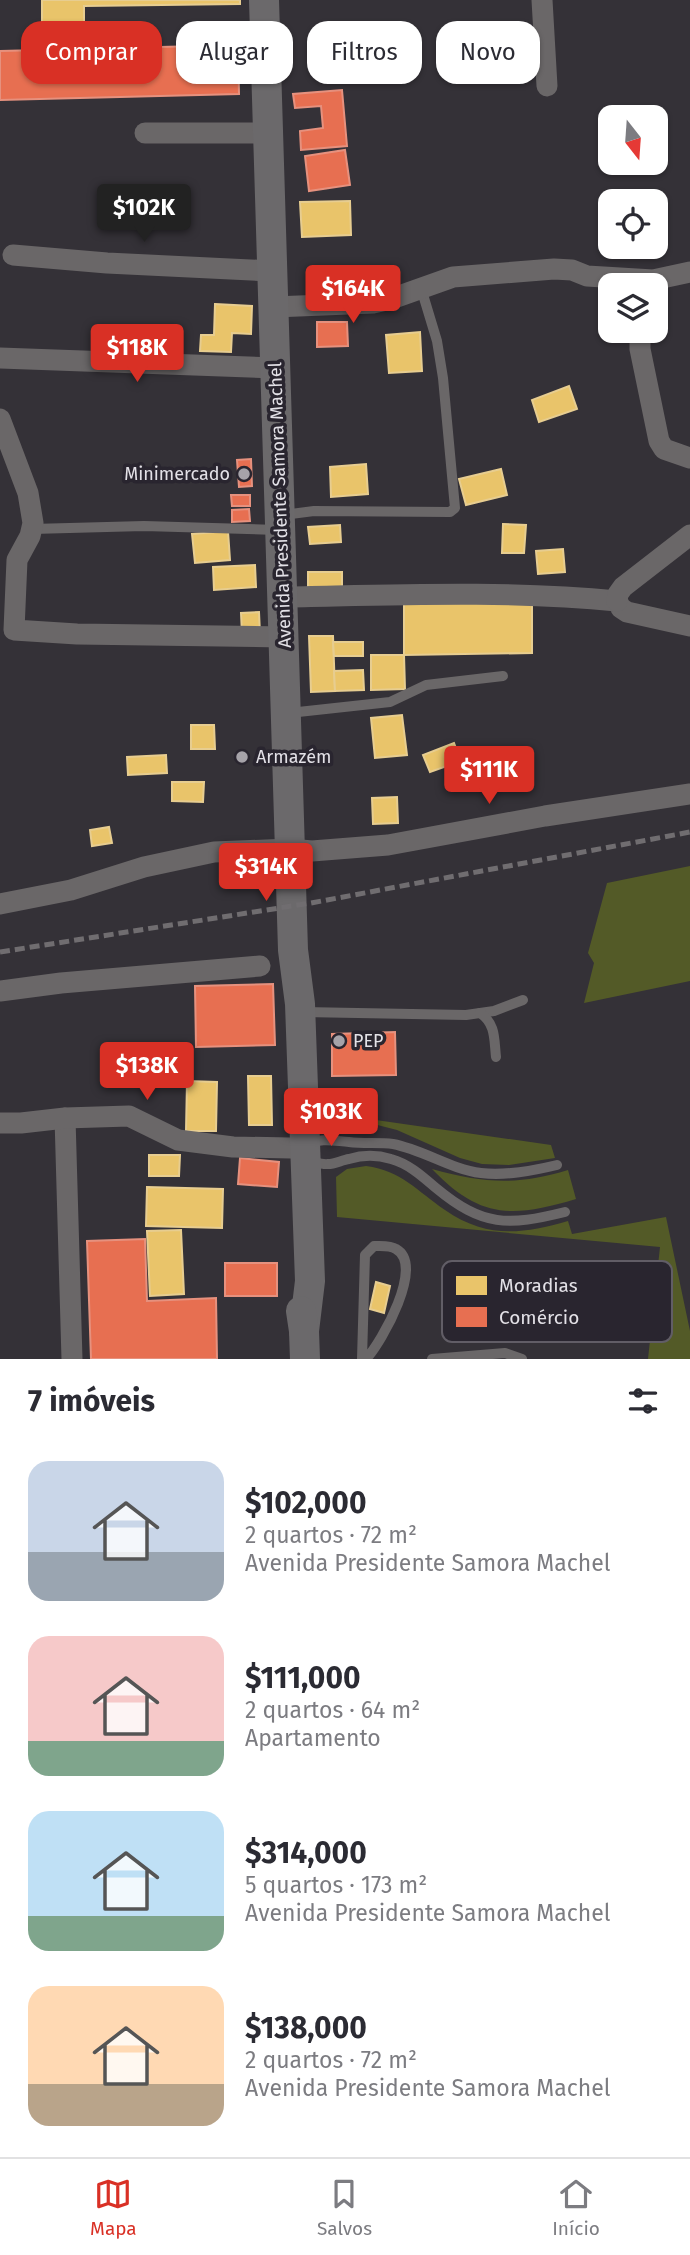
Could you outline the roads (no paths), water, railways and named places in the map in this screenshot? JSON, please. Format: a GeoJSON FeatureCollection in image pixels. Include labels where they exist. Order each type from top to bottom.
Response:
{"type":"FeatureCollection","features":[{"type":"Feature","properties":{"kind":"main road","name":"Avenida Presidente Samora Machel"},"geometry":{"type":"LineString","coordinates":[[264,0],[292,933],[300,1012],[310,1281],[305,1345]]}},
{"type":"Feature","properties":{"kind":"main road","name":"Avenida Presidente Samora Machel"},"geometry":{"type":"LineString","coordinates":[[294,967],[288,1003],[305,1151],[295,1282],[305,1345]]}},
{"type":"Feature","properties":{"kind":"street"},"geometry":{"type":"LineString","coordinates":[[542,0],[547,86]]}},
{"type":"Feature","properties":{"kind":"street"},"geometry":{"type":"LineString","coordinates":[[145,133],[268,133]]}},
{"type":"Feature","properties":{"kind":"street"},"geometry":{"type":"LineString","coordinates":[[13,255],[107,263],[272,271]]}},
{"type":"Feature","properties":{"kind":"street"},"geometry":{"type":"LineString","coordinates":[[274,307],[373,303],[453,277],[554,269],[572,270],[598,278]]}},
{"type":"Feature","properties":{"kind":"street"},"geometry":{"type":"LineString","coordinates":[[668,277],[690,272]]}},
{"type":"Feature","properties":{"kind":"street"},"geometry":{"type":"LineString","coordinates":[[640,343],[659,441],[664,449],[690,458]]}},
{"type":"Feature","properties":{"kind":"street"},"geometry":{"type":"LineString","coordinates":[[0,358],[275,368]]}},
{"type":"Feature","properties":{"kind":"street"},"geometry":{"type":"LineString","coordinates":[[0,419],[32,509],[32,529],[17,560],[7,631],[284,637]]}},
{"type":"Feature","properties":{"kind":"street"},"geometry":{"type":"LineString","coordinates":[[690,535],[623,587],[617,601],[627,612],[690,626]]}},
{"type":"Feature","properties":{"kind":"street"},"geometry":{"type":"LineString","coordinates":[[282,597],[481,593],[553,594],[617,601]]}},
{"type":"Feature","properties":{"kind":"street"},"geometry":{"type":"LineString","coordinates":[[0,904],[71,890],[144,867],[214,852],[290,861],[312,851],[388,845],[545,816],[690,794]]}},
{"type":"Feature","properties":{"kind":"street"},"geometry":{"type":"LineString","coordinates":[[0,991],[61,982],[260,966]]}},
{"type":"Feature","properties":{"kind":"street"},"geometry":{"type":"LineString","coordinates":[[0,1123],[22,1124],[65,1118],[129,1116],[178,1140],[233,1147],[305,1151]]}},
{"type":"Feature","properties":{"kind":"street"},"geometry":{"type":"LineString","coordinates":[[65,1118],[72,1359]]}},
{"type":"Feature","properties":{"kind":"lane"},"geometry":{"type":"LineString","coordinates":[[32,529],[280,522],[314,511],[450,512],[455,508],[443,378],[437,341],[421,288]]}},
{"type":"Feature","properties":{"kind":"lane"},"geometry":{"type":"LineString","coordinates":[[286,713],[390,702],[426,685],[503,676]]}},
{"type":"Feature","properties":{"kind":"lane"},"geometry":{"type":"LineString","coordinates":[[300,1012],[466,1016],[494,1011],[523,1000]]}},
{"type":"Feature","properties":{"kind":"lane"},"geometry":{"type":"LineString","coordinates":[[480,1013],[489,1020],[494,1031],[496,1057]]}},
{"type":"Feature","properties":{"kind":"lane"},"geometry":{"type":"LineString","coordinates":[[305,1151],[392,1144],[481,1173],[522,1172],[556,1165]]}},
{"type":"Feature","properties":{"kind":"lane"},"geometry":{"type":"LineString","coordinates":[[305,1151],[353,1158],[374,1156],[392,1159],[415,1169],[450,1199],[472,1213],[494,1220],[527,1220],[565,1212]]}},
{"type":"Feature","properties":{"kind":"lane"},"geometry":{"type":"LineString","coordinates":[[374,1246],[387,1246],[398,1249],[403,1257],[406,1280],[383,1334],[364,1359],[365,1255],[374,1246]]}},
{"type":"Feature","properties":{"kind":"lane"},"geometry":{"type":"LineString","coordinates":[[432,1359],[505,1353],[522,1359]]}},
{"type":"Feature","properties":{"kind":"railway"},"geometry":{"type":"LineString","coordinates":[[0,952],[311,903],[690,832]]}},
{"type":"Feature","properties":{"kind":"place","name":"Minimercado"},"geometry":{"type":"Point","coordinates":[244,474]}},
{"type":"Feature","properties":{"kind":"place","name":"Armazém"},"geometry":{"type":"Point","coordinates":[242,757]}},
{"type":"Feature","properties":{"kind":"place","name":"PEP"},"geometry":{"type":"Point","coordinates":[339,1041]}}]}
